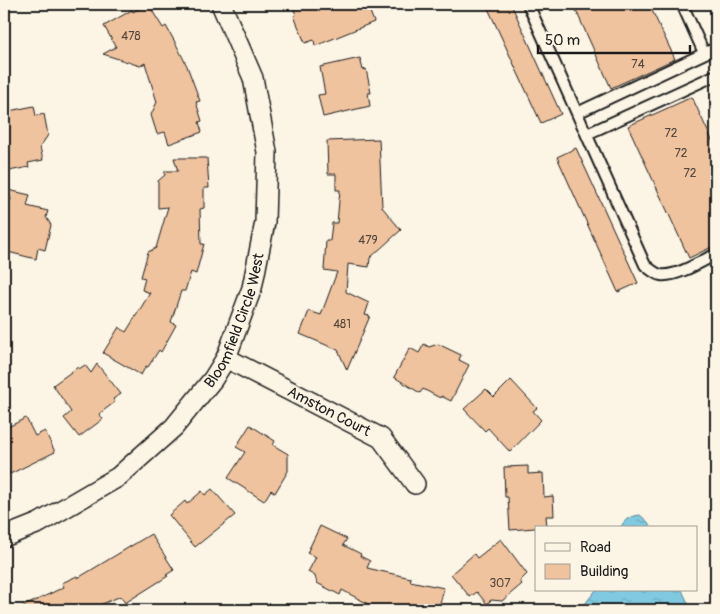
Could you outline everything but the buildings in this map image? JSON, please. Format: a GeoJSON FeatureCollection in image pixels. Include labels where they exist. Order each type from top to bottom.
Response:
{"type":"FeatureCollection","features":[{"type":"Feature","properties":{"kind":"street","name":"Bloomfield Circle West"},"geometry":{"type":"LineString","coordinates":[[4,538],[39,523],[118,477],[174,427],[213,379],[226,358],[252,288],[266,222],[267,152],[253,78],[221,4]]}},
{"type":"Feature","properties":{"kind":"street","name":"Amston Court"},"geometry":{"type":"LineString","coordinates":[[226,358],[381,438],[415,484]]}},
{"type":"Feature","properties":{"kind":"lane"},"geometry":{"type":"LineString","coordinates":[[528,4],[645,265],[660,275],[677,273],[716,254]]}},
{"type":"Feature","properties":{"kind":"lane"},"geometry":{"type":"LineString","coordinates":[[682,4],[704,53]]}},
{"type":"Feature","properties":{"kind":"lane"},"geometry":{"type":"LineString","coordinates":[[577,113],[716,48]]}},
{"type":"Feature","properties":{"kind":"lane"},"geometry":{"type":"LineString","coordinates":[[587,134],[716,76]]}},
{"type":"Feature","properties":{"kind":"water"},"geometry":{"type":"Polygon","coordinates":[[[640,515],[650,526],[622,526],[628,518],[640,515]]]}},
{"type":"Feature","properties":{"kind":"water"},"geometry":{"type":"Polygon","coordinates":[[[594,592],[683,592],[691,610],[580,610],[594,592]]]}}]}
